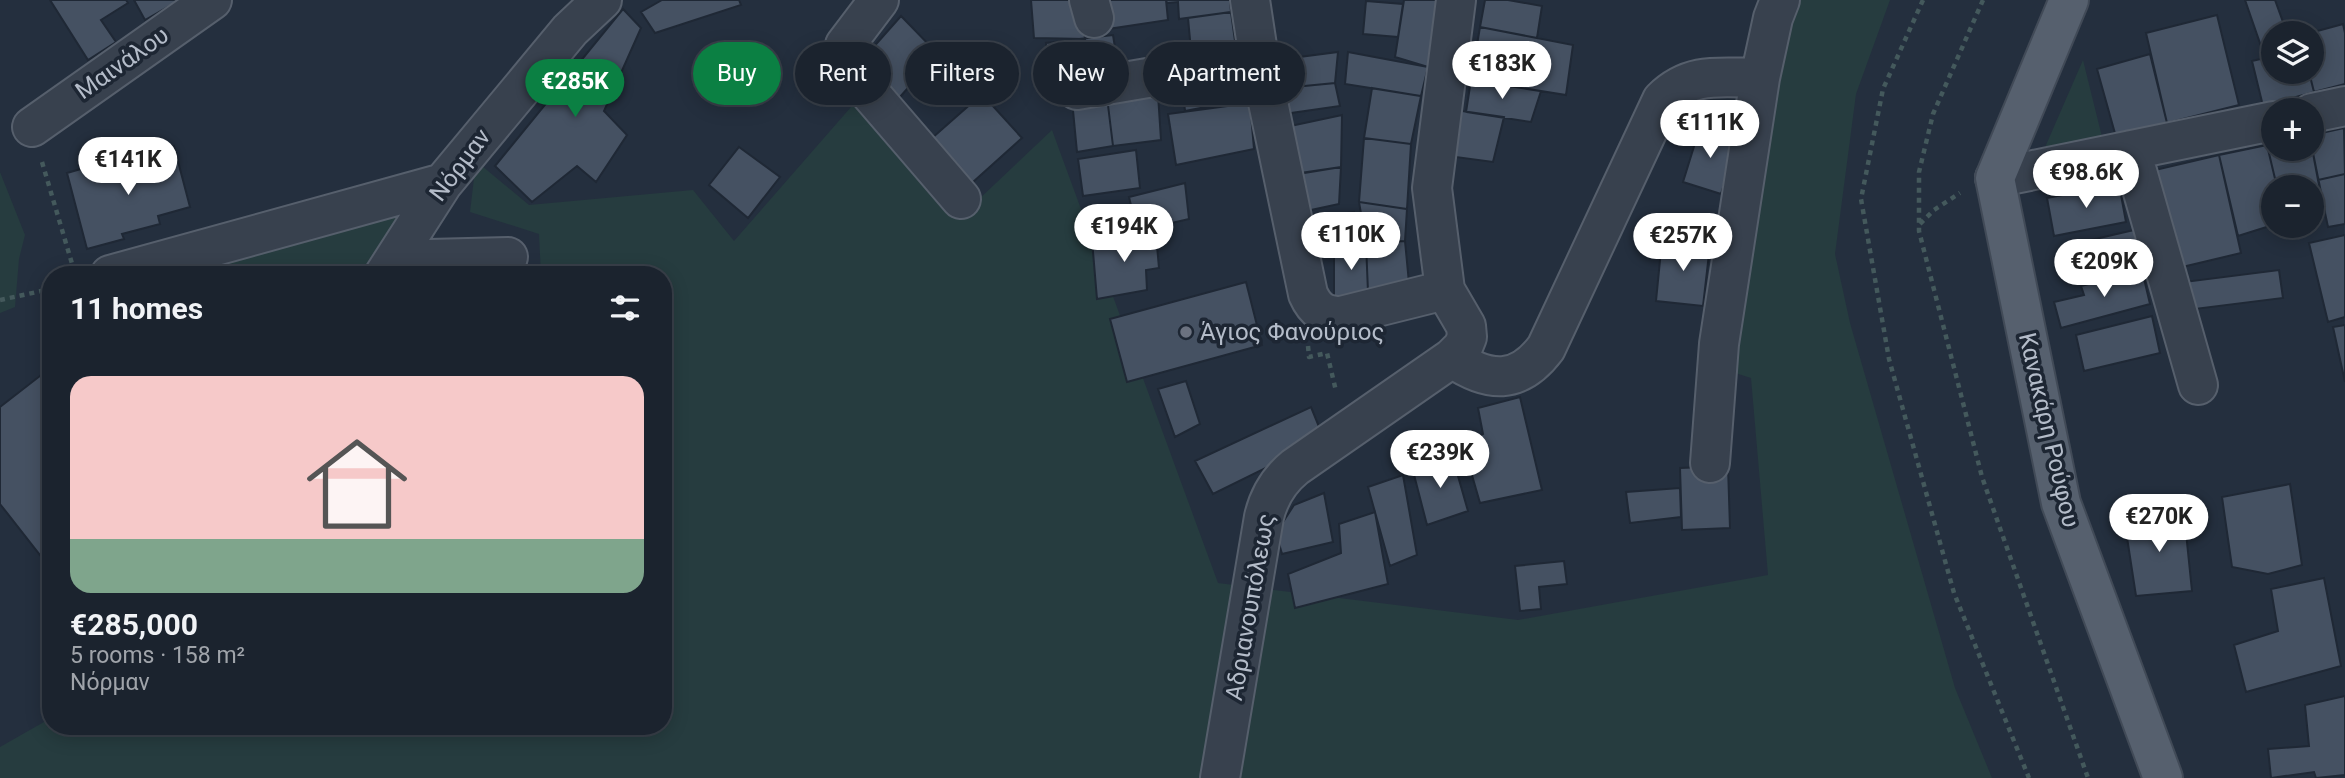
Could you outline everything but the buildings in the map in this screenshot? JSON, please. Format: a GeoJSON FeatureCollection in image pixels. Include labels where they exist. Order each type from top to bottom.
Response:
{"type":"FeatureCollection","features":[{"type":"Feature","properties":{"kind":"main road"},"geometry":{"type":"LineString","coordinates":[[1995,178],[2069,0]]}},
{"type":"Feature","properties":{"kind":"main road","name":"Κανακάρη Ρούφου"},"geometry":{"type":"LineString","coordinates":[[1995,178],[2061,503],[2163,778]]}},
{"type":"Feature","properties":{"kind":"street","name":"Μαινάλου"},"geometry":{"type":"LineString","coordinates":[[32,127],[212,0]]}},
{"type":"Feature","properties":{"kind":"street","name":"Νόρμαν"},"geometry":{"type":"LineString","coordinates":[[390,266],[435,196],[570,30],[602,0]]}},
{"type":"Feature","properties":{"kind":"street"},"geometry":{"type":"LineString","coordinates":[[879,0],[845,45],[845,64],[961,199]]}},
{"type":"Feature","properties":{"kind":"street","name":"Αδριανουπόλεως"},"geometry":{"type":"LineString","coordinates":[[1220,778],[1267,505],[1286,475],[1452,358],[1463,347],[1467,337],[1466,326],[1445,290],[1432,188],[1456,0]]}},
{"type":"Feature","properties":{"kind":"street"},"geometry":{"type":"LineString","coordinates":[[1710,463],[1719,344],[1760,78],[1773,18],[1780,0]]}},
{"type":"Feature","properties":{"kind":"street"},"geometry":{"type":"LineString","coordinates":[[1256,1],[1258,42]]}},
{"type":"Feature","properties":{"kind":"street"},"geometry":{"type":"LineString","coordinates":[[1452,358],[1478,374],[1493,377],[1508,376],[1535,363],[1546,348],[1662,100],[1682,84],[1694,80],[1760,78]]}},
{"type":"Feature","properties":{"kind":"street"},"geometry":{"type":"LineString","coordinates":[[1269,105],[1308,294],[1320,312],[1330,316],[1342,316],[1445,290]]}},
{"type":"Feature","properties":{"kind":"street"},"geometry":{"type":"LineString","coordinates":[[2324,110],[2345,106]]}},
{"type":"Feature","properties":{"kind":"street"},"geometry":{"type":"LineString","coordinates":[[1995,178],[2261,123]]}},
{"type":"Feature","properties":{"kind":"street"},"geometry":{"type":"LineString","coordinates":[[2132,150],[2198,385]]}},
{"type":"Feature","properties":{"kind":"street"},"geometry":{"type":"LineString","coordinates":[[147,266],[435,196],[429,266]]}},
{"type":"Feature","properties":{"kind":"street"},"geometry":{"type":"LineString","coordinates":[[437,266],[508,257]]}},
{"type":"Feature","properties":{"kind":"path"},"geometry":{"type":"LineString","coordinates":[[1923,0],[1883,89],[1861,199],[1889,359],[1954,593],[2029,778]]}},
{"type":"Feature","properties":{"kind":"path"},"geometry":{"type":"LineString","coordinates":[[1983,0],[1933,114],[1919,172],[1919,231],[1982,477],[2088,778]]}},
{"type":"Feature","properties":{"kind":"path"},"geometry":{"type":"LineString","coordinates":[[32,127],[72,266]]}},
{"type":"Feature","properties":{"kind":"path"},"geometry":{"type":"LineString","coordinates":[[1920,225],[1934,210],[1956,194],[1995,178]]}},
{"type":"Feature","properties":{"kind":"path"},"geometry":{"type":"LineString","coordinates":[[0,300],[42,291]]}},
{"type":"Feature","properties":{"kind":"path"},"geometry":{"type":"LineString","coordinates":[[1320,312],[1326,336],[1308,344],[1309,357],[1327,354],[1331,381],[1350,429]]}},
{"type":"Feature","properties":{"kind":"green space"},"geometry":{"type":"Polygon","coordinates":[[[1794,0],[1890,0],[1856,94],[1835,254],[1850,323],[1955,688],[1992,778],[0,778],[0,747],[42,723],[42,735],[672,735],[672,266],[541,266],[539,234],[470,212],[476,161],[529,205],[693,190],[734,241],[853,105],[863,105],[959,218],[1052,130],[1218,583],[1518,620],[1768,575],[1751,378],[1729,371],[1762,159],[1794,0]]]}},
{"type":"Feature","properties":{"kind":"green space"},"geometry":{"type":"Polygon","coordinates":[[[2083,60],[2102,137],[2043,152],[2083,60]]]}},
{"type":"Feature","properties":{"kind":"green space"},"geometry":{"type":"Polygon","coordinates":[[[0,172],[25,235],[19,259],[15,307],[0,313],[0,172]]]}},
{"type":"Feature","properties":{"kind":"green space"},"geometry":{"type":"Polygon","coordinates":[[[443,183],[389,266],[163,266],[443,183]]]}},
{"type":"Feature","properties":{"kind":"place","name":"Άγιος Φανούριος"},"geometry":{"type":"Point","coordinates":[1186,332]}}]}
